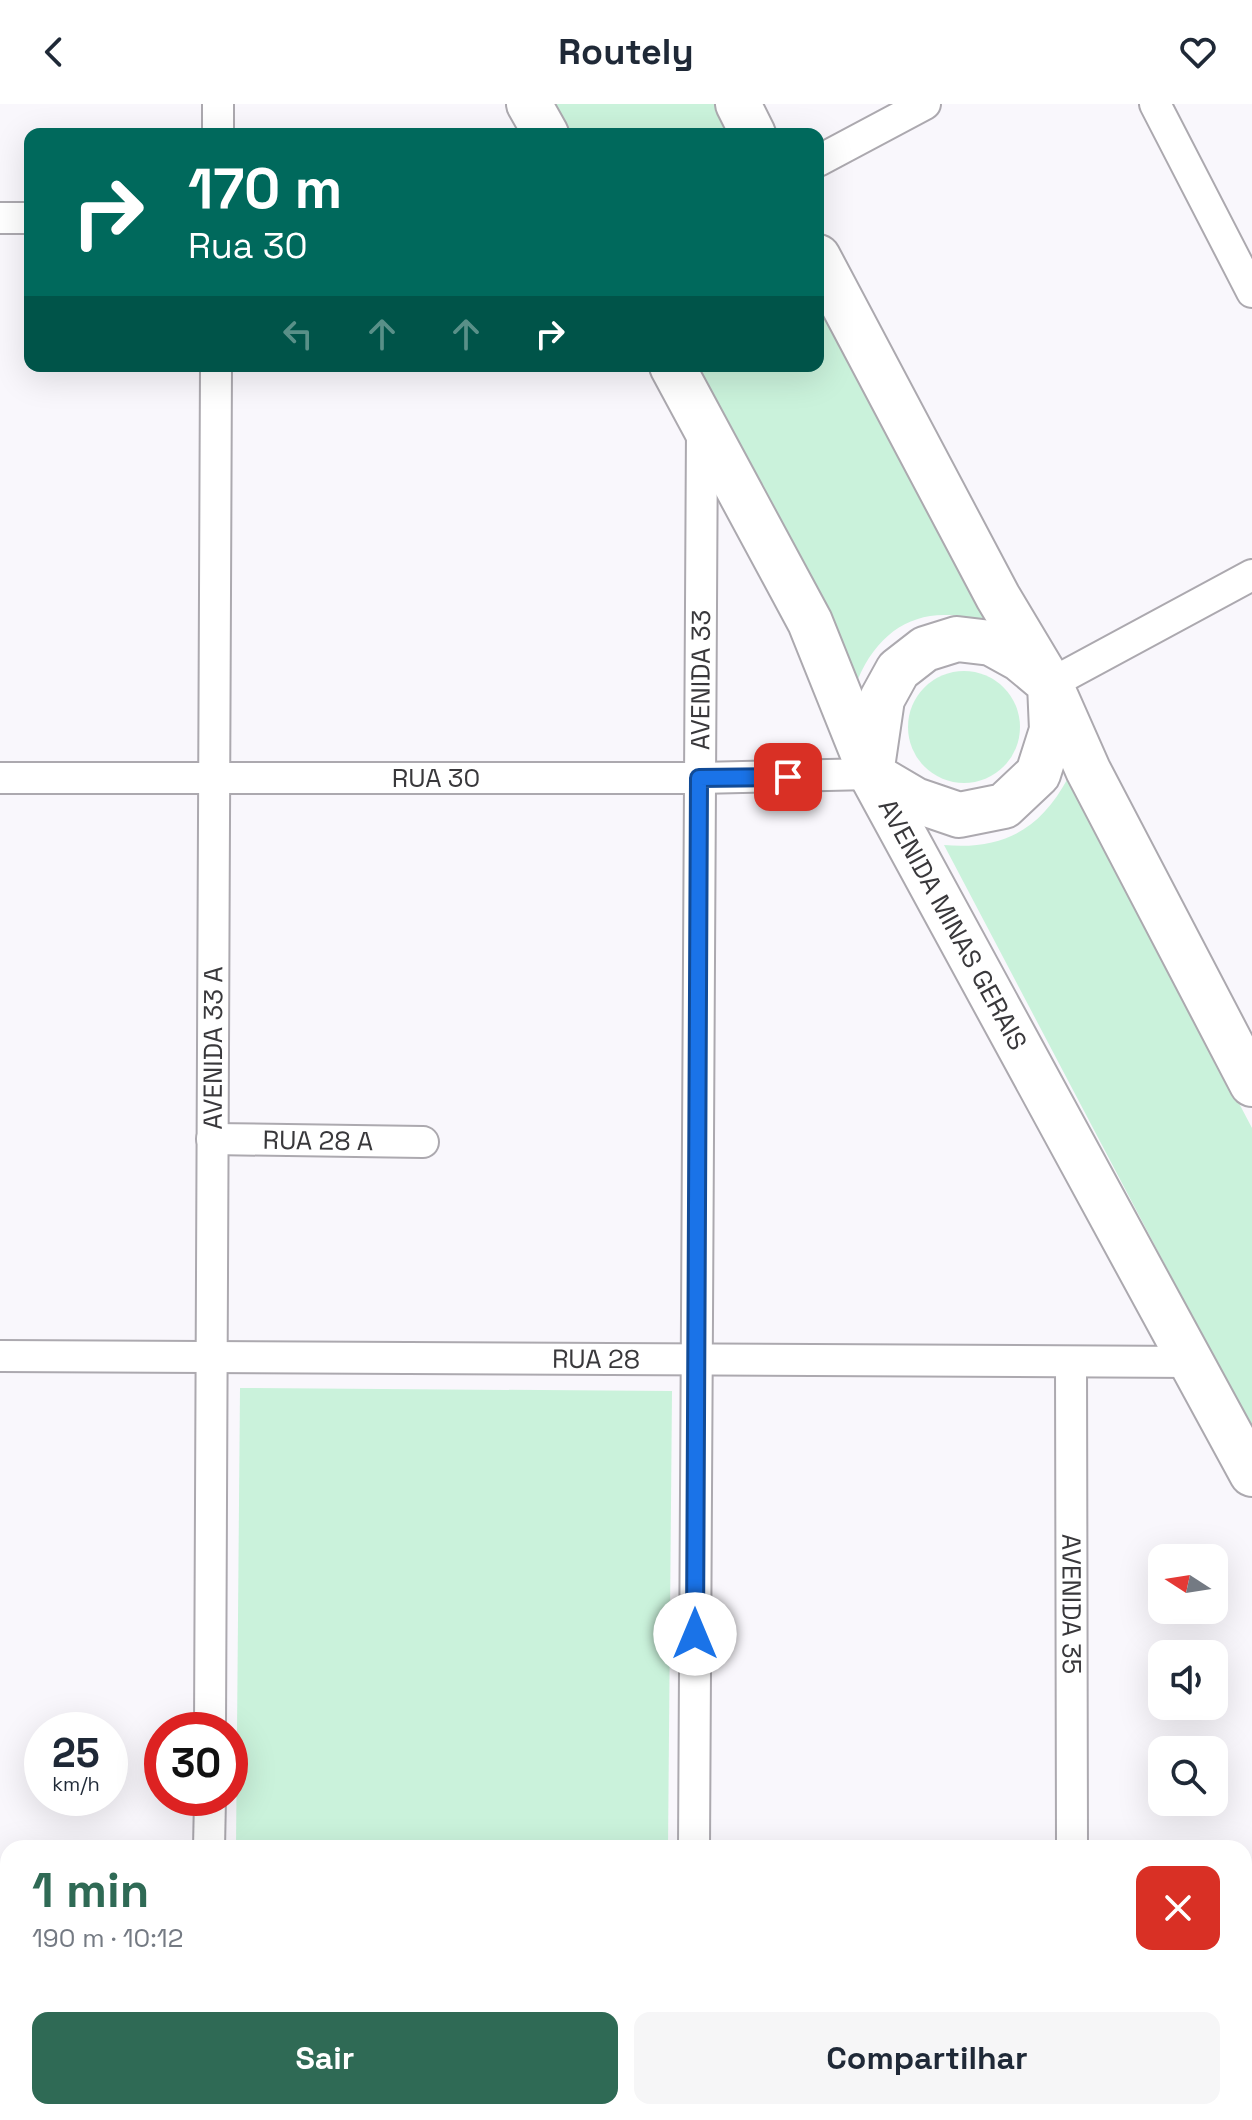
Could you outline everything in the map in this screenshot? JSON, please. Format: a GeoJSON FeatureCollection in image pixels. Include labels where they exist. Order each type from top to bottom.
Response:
{"type":"FeatureCollection","features":[{"type":"Feature","properties":{"kind":"main road"},"geometry":{"type":"LineString","coordinates":[[529,104],[543,128]]}},
{"type":"Feature","properties":{"kind":"main road"},"geometry":{"type":"LineString","coordinates":[[738,104],[750,128]]}},
{"type":"Feature","properties":{"kind":"main road"},"geometry":{"type":"LineString","coordinates":[[824,268],[998,597],[1050,684],[1088,770],[1252,1084]]}},
{"type":"Feature","properties":{"kind":"main road","name":"AVENIDA MINAS GERAIS"},"geometry":{"type":"LineString","coordinates":[[675,372],[810,622],[871,774],[1252,1474]]}},
{"type":"Feature","properties":{"kind":"main road"},"geometry":{"type":"LineString","coordinates":[[957,639],[991,643],[1020,659],[1050,684],[1052,730],[1038,774],[1004,806],[959,815],[915,800],[871,774],[882,699],[898,670],[925,649],[957,639]]}},
{"type":"Feature","properties":{"kind":"street"},"geometry":{"type":"LineString","coordinates":[[218,104],[218,128]]}},
{"type":"Feature","properties":{"kind":"street"},"geometry":{"type":"LineString","coordinates":[[824,158],[925,104]]}},
{"type":"Feature","properties":{"kind":"street"},"geometry":{"type":"LineString","coordinates":[[1155,104],[1252,292]]}},
{"type":"Feature","properties":{"kind":"street"},"geometry":{"type":"LineString","coordinates":[[0,218],[24,218]]}},
{"type":"Feature","properties":{"kind":"street","name":"AVENIDA 33 A"},"geometry":{"type":"LineString","coordinates":[[210,1712],[216,372]]}},
{"type":"Feature","properties":{"kind":"street","name":"AVENIDA 33"},"geometry":{"type":"LineString","coordinates":[[694,1840],[702,423]]}},
{"type":"Feature","properties":{"kind":"street"},"geometry":{"type":"LineString","coordinates":[[1050,684],[1252,575]]}},
{"type":"Feature","properties":{"kind":"street","name":"RUA 30"},"geometry":{"type":"LineString","coordinates":[[0,778],[699,778],[871,774]]}},
{"type":"Feature","properties":{"kind":"street","name":"RUA 28 A"},"geometry":{"type":"LineString","coordinates":[[212,1139],[423,1142]]}},
{"type":"Feature","properties":{"kind":"street","name":"RUA 28"},"geometry":{"type":"LineString","coordinates":[[0,1356],[1193,1362]]}},
{"type":"Feature","properties":{"kind":"street","name":"AVENIDA 35"},"geometry":{"type":"LineString","coordinates":[[1071,1362],[1072,1840]]}},
{"type":"Feature","properties":{"kind":"street"},"geometry":{"type":"LineString","coordinates":[[209,1840],[210,1816]]}},
{"type":"Feature","properties":{"kind":"green space"},"geometry":{"type":"Polygon","coordinates":[[[556,104],[716,104],[728,128],[569,128],[556,104]]]}},
{"type":"Feature","properties":{"kind":"green space"},"geometry":{"type":"Polygon","coordinates":[[[824,312],[986,623],[945,615],[909,622],[880,644],[858,679],[697,372],[824,372],[824,312]]]}},
{"type":"Feature","properties":{"kind":"green space"},"geometry":{"type":"Polygon","coordinates":[[[964,671],[986,675],[1004,687],[1016,705],[1020,727],[1016,749],[1004,767],[986,779],[964,783],[942,779],[924,767],[912,749],[908,727],[912,705],[924,687],[942,675],[964,671]]]}},
{"type":"Feature","properties":{"kind":"green space"},"geometry":{"type":"Polygon","coordinates":[[[1068,778],[1252,1128],[1252,1430],[944,845],[984,844],[1018,833],[1045,811],[1068,778]]]}},
{"type":"Feature","properties":{"kind":"green space"},"geometry":{"type":"Polygon","coordinates":[[[240,1388],[672,1391],[668,1840],[236,1840],[236,1816],[248,1816],[248,1712],[237,1712],[240,1388]]]}},
{"type":"Feature","properties":{"kind":"route"},"geometry":{"type":"LineString","coordinates":[[695,1634],[699,778],[788,777]]}}]}
